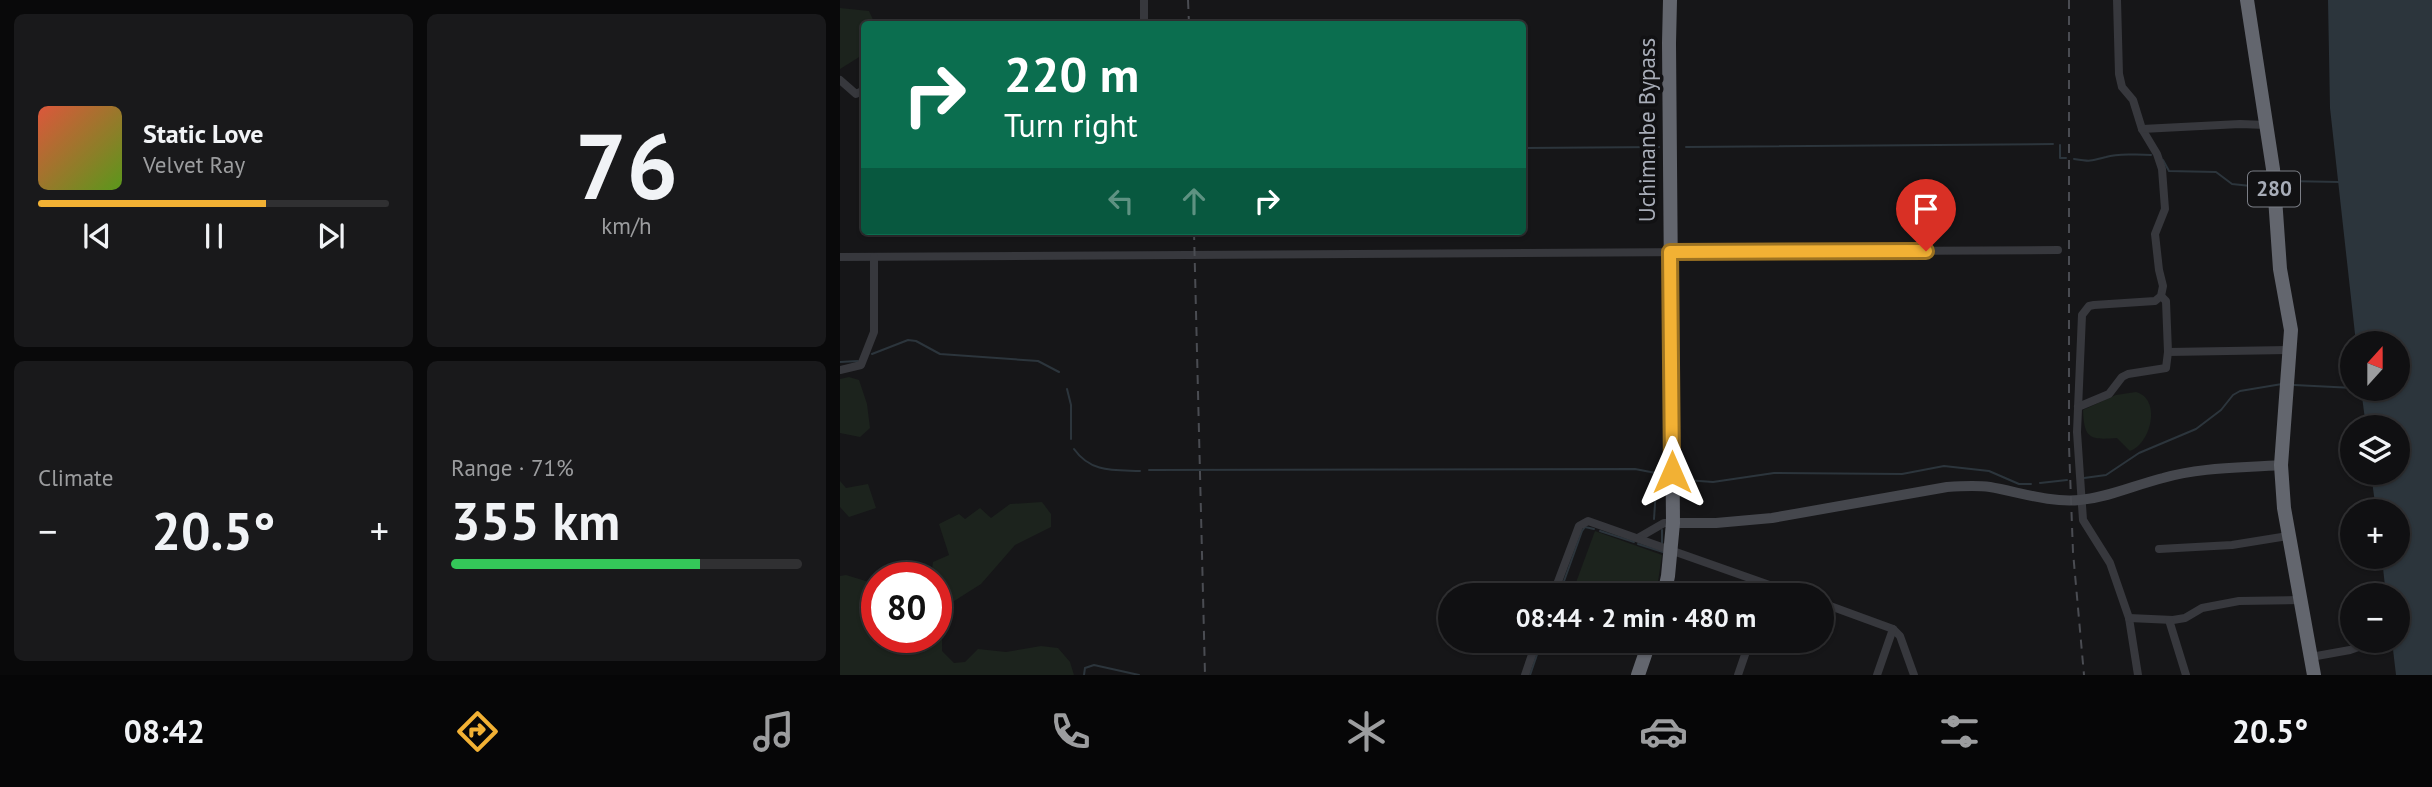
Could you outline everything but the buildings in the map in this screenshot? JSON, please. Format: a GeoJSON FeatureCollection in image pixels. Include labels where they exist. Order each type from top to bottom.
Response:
{"type":"FeatureCollection","features":[{"type":"Feature","properties":{"kind":"highway","name":"Uchimanbe Bypass"},"geometry":{"type":"LineString","coordinates":[[1666,583],[1673,523],[1670,0]]}},
{"type":"Feature","properties":{"kind":"highway","name":"280"},"geometry":{"type":"LineString","coordinates":[[2247,0],[2273,169],[2280,269],[2291,330],[2281,465],[2288,536],[2315,675]]}},
{"type":"Feature","properties":{"kind":"highway"},"geometry":{"type":"LineString","coordinates":[[1638,675],[1646,653]]}},
{"type":"Feature","properties":{"kind":"street"},"geometry":{"type":"LineString","coordinates":[[1144,0],[1144,21]]}},
{"type":"Feature","properties":{"kind":"street"},"geometry":{"type":"LineString","coordinates":[[2117,0],[2119,74],[2122,87],[2133,100],[2142,129],[2157,154],[2162,169],[2165,209],[2155,234],[2158,271],[2163,286],[2158,299],[2149,302],[2094,304],[2082,315],[2078,407],[2080,478],[2083,520],[2110,563],[2129,618],[2138,675]]}},
{"type":"Feature","properties":{"kind":"street"},"geometry":{"type":"LineString","coordinates":[[840,80],[856,94],[861,92]]}},
{"type":"Feature","properties":{"kind":"street"},"geometry":{"type":"LineString","coordinates":[[2142,129],[2266,125]]}},
{"type":"Feature","properties":{"kind":"street"},"geometry":{"type":"LineString","coordinates":[[840,257],[2058,250]]}},
{"type":"Feature","properties":{"kind":"street"},"geometry":{"type":"LineString","coordinates":[[840,370],[861,365],[872,339],[874,257]]}},
{"type":"Feature","properties":{"kind":"street"},"geometry":{"type":"LineString","coordinates":[[2078,407],[2109,394],[2122,377],[2128,374],[2164,370],[2168,352],[2166,301],[2161,296]]}},
{"type":"Feature","properties":{"kind":"street"},"geometry":{"type":"LineString","coordinates":[[2168,352],[2290,350]]}},
{"type":"Feature","properties":{"kind":"street"},"geometry":{"type":"LineString","coordinates":[[1638,538],[1664,523],[1716,523],[1772,518],[1947,486],[1987,486],[2052,499],[2081,500],[2119,493],[2190,472],[2281,465]]}},
{"type":"Feature","properties":{"kind":"street"},"geometry":{"type":"LineString","coordinates":[[1558,583],[1579,526],[1587,521],[1762,583]]}},
{"type":"Feature","properties":{"kind":"street"},"geometry":{"type":"LineString","coordinates":[[2159,549],[2232,545],[2288,536]]}},
{"type":"Feature","properties":{"kind":"street"},"geometry":{"type":"LineString","coordinates":[[2129,618],[2169,620],[2185,618],[2202,608],[2239,601],[2301,600]]}},
{"type":"Feature","properties":{"kind":"street"},"geometry":{"type":"LineString","coordinates":[[1834,607],[1893,629],[1900,636],[1914,675]]}},
{"type":"Feature","properties":{"kind":"street"},"geometry":{"type":"LineString","coordinates":[[2169,620],[2186,675]]}},
{"type":"Feature","properties":{"kind":"street"},"geometry":{"type":"LineString","coordinates":[[1877,675],[1893,629]]}},
{"type":"Feature","properties":{"kind":"street"},"geometry":{"type":"LineString","coordinates":[[2311,657],[2340,652]]}},
{"type":"Feature","properties":{"kind":"street"},"geometry":{"type":"LineString","coordinates":[[1525,675],[1533,653]]}},
{"type":"Feature","properties":{"kind":"street"},"geometry":{"type":"LineString","coordinates":[[1738,675],[1746,653]]}},
{"type":"Feature","properties":{"kind":"shaded area"},"geometry":{"type":"Polygon","coordinates":[[[2328,0],[2432,0],[2432,675],[2396,675],[2393,653],[2410,653],[2410,583],[2385,583],[2383,569],[2410,569],[2410,499],[2374,499],[2373,485],[2410,485],[2410,415],[2364,415],[2363,401],[2410,401],[2410,331],[2355,331],[2330,108],[2328,0]]]}},
{"type":"Feature","properties":{"kind":"shaded area"},"geometry":{"type":"Polygon","coordinates":[[[840,8],[869,11],[874,21],[861,21],[861,56],[840,69],[840,8]]]}},
{"type":"Feature","properties":{"kind":"shaded area"},"geometry":{"type":"Polygon","coordinates":[[[849,377],[859,380],[867,404],[870,428],[860,437],[840,433],[840,379],[849,377]]]}},
{"type":"Feature","properties":{"kind":"shaded area"},"geometry":{"type":"Polygon","coordinates":[[[2136,392],[2144,396],[2151,412],[2148,431],[2137,447],[2130,451],[2117,438],[2100,439],[2090,436],[2085,427],[2083,410],[2116,395],[2136,392]]]}},
{"type":"Feature","properties":{"kind":"shaded area"},"geometry":{"type":"Polygon","coordinates":[[[840,481],[846,488],[868,484],[876,508],[849,517],[840,507],[840,481]]]}},
{"type":"Feature","properties":{"kind":"shaded area"},"geometry":{"type":"Polygon","coordinates":[[[1042,502],[1051,514],[1051,527],[1015,545],[981,584],[952,602],[952,562],[933,562],[949,555],[939,524],[959,514],[965,519],[980,508],[991,518],[1010,504],[1042,502]]]}},
{"type":"Feature","properties":{"kind":"shaded area"},"geometry":{"type":"Polygon","coordinates":[[[1595,531],[1662,555],[1658,583],[1576,583],[1595,531]]]}},
{"type":"Feature","properties":{"kind":"shaded area"},"geometry":{"type":"Polygon","coordinates":[[[840,576],[861,580],[861,653],[944,653],[954,663],[965,662],[978,649],[1006,652],[1041,646],[1058,648],[1070,662],[1074,675],[840,675],[840,576]]]}},
{"type":"Feature","properties":{"kind":"waterway"},"geometry":{"type":"LineString","coordinates":[[1686,147],[2053,144]]}},
{"type":"Feature","properties":{"kind":"waterway"},"geometry":{"type":"LineString","coordinates":[[2060,145],[2060,158],[2066,158]]}},
{"type":"Feature","properties":{"kind":"waterway"},"geometry":{"type":"LineString","coordinates":[[1526,148],[1659,147]]}},
{"type":"Feature","properties":{"kind":"waterway"},"geometry":{"type":"LineString","coordinates":[[2074,159],[2091,161],[2116,155],[2151,155]]}},
{"type":"Feature","properties":{"kind":"waterway"},"geometry":{"type":"LineString","coordinates":[[2163,160],[2169,171],[2216,172],[2232,184],[2260,187],[2267,184]]}},
{"type":"Feature","properties":{"kind":"waterway"},"geometry":{"type":"LineString","coordinates":[[2281,181],[2339,182]]}},
{"type":"Feature","properties":{"kind":"waterway"},"geometry":{"type":"LineString","coordinates":[[872,354],[908,340],[916,341],[940,354],[1038,361],[1059,372]]}},
{"type":"Feature","properties":{"kind":"waterway"},"geometry":{"type":"LineString","coordinates":[[840,362],[858,361]]}},
{"type":"Feature","properties":{"kind":"waterway"},"geometry":{"type":"LineString","coordinates":[[2084,478],[2106,475],[2139,453],[2196,429],[2240,391],[2282,384]]}},
{"type":"Feature","properties":{"kind":"waterway"},"geometry":{"type":"LineString","coordinates":[[2294,385],[2340,387]]}},
{"type":"Feature","properties":{"kind":"waterway"},"geometry":{"type":"LineString","coordinates":[[1067,389],[1071,405],[1071,439]]}},
{"type":"Feature","properties":{"kind":"waterway"},"geometry":{"type":"LineString","coordinates":[[1074,449],[1095,466],[1140,471]]}},
{"type":"Feature","properties":{"kind":"waterway"},"geometry":{"type":"LineString","coordinates":[[1686,480],[1713,482],[1774,473],[1902,474],[1944,466],[1989,471],[2019,484],[2031,484]]}},
{"type":"Feature","properties":{"kind":"waterway"},"geometry":{"type":"LineString","coordinates":[[1149,470],[1635,469],[1661,474]]}},
{"type":"Feature","properties":{"kind":"waterway"},"geometry":{"type":"LineString","coordinates":[[1654,519],[1657,474]]}},
{"type":"Feature","properties":{"kind":"waterway"},"geometry":{"type":"LineString","coordinates":[[2040,483],[2067,480]]}},
{"type":"Feature","properties":{"kind":"waterway"},"geometry":{"type":"LineString","coordinates":[[1563,583],[1582,531],[1585,527],[1594,529]]}},
{"type":"Feature","properties":{"kind":"waterway"},"geometry":{"type":"LineString","coordinates":[[1662,530],[1662,543]]}},
{"type":"Feature","properties":{"kind":"waterway"},"geometry":{"type":"LineString","coordinates":[[1600,531],[1634,542]]}},
{"type":"Feature","properties":{"kind":"waterway"},"geometry":{"type":"LineString","coordinates":[[1638,544],[1663,552]]}},
{"type":"Feature","properties":{"kind":"waterway"},"geometry":{"type":"LineString","coordinates":[[1530,675],[1538,653]]}},
{"type":"Feature","properties":{"kind":"waterway"},"geometry":{"type":"LineString","coordinates":[[1084,675],[1085,668],[1094,665],[1139,675]]}},
{"type":"Feature","properties":{"kind":"railway"},"geometry":{"type":"LineString","coordinates":[[1188,0],[1189,21]]}},
{"type":"Feature","properties":{"kind":"railway"},"geometry":{"type":"LineString","coordinates":[[2069,0],[2069,446],[2073,552],[2084,675]]}},
{"type":"Feature","properties":{"kind":"railway"},"geometry":{"type":"LineString","coordinates":[[1194,235],[1205,675]]}},
{"type":"Feature","properties":{"kind":"route"},"geometry":{"type":"LineString","coordinates":[[1672,472],[1670,252],[1926,251]]}}]}
